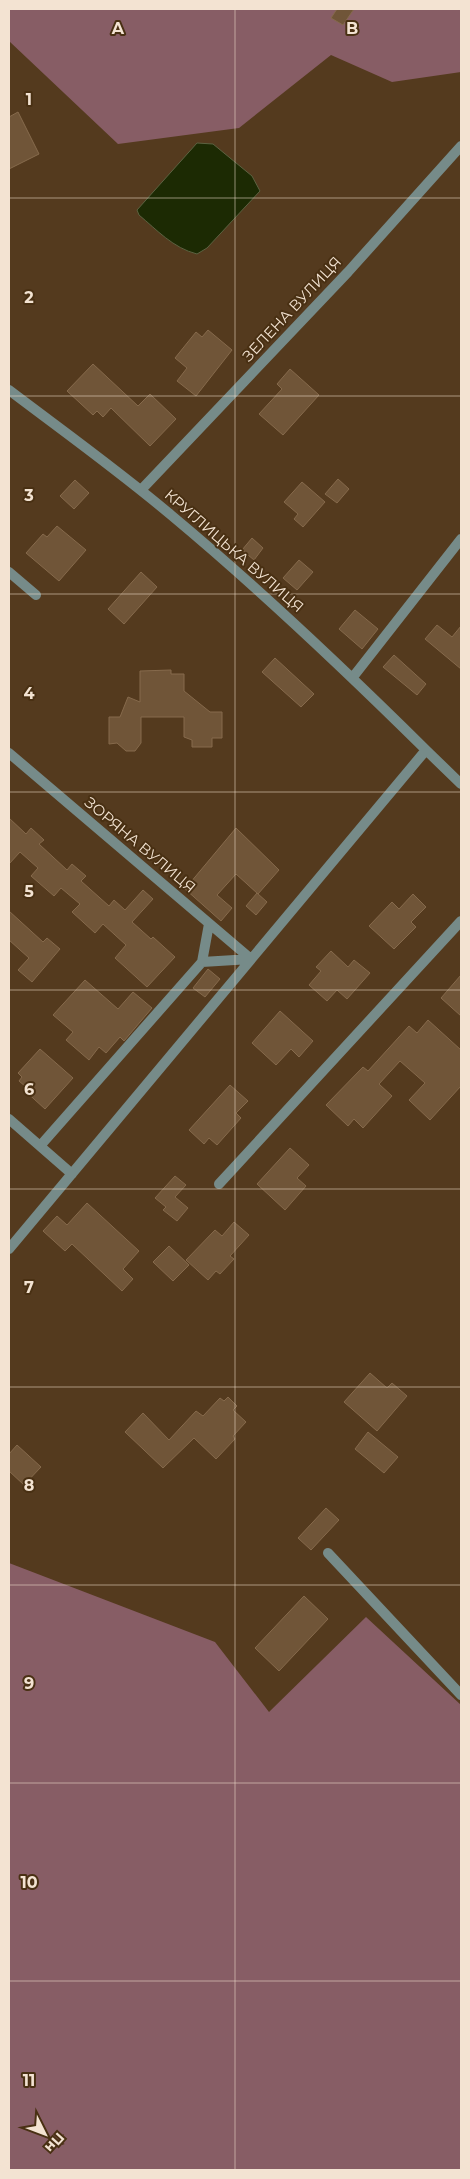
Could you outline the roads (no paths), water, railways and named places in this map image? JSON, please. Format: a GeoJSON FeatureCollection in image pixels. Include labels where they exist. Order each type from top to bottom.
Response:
{"type":"FeatureCollection","features":[{"type":"Feature","properties":{"kind":"street","name":"ЗЕЛЕНА ВУЛИЦЯ"},"geometry":{"type":"LineString","coordinates":[[141,490],[348,272],[461,146]]}},
{"type":"Feature","properties":{"kind":"street","name":"КРУГЛИЦЬКА ВУЛИЦЯ"},"geometry":{"type":"LineString","coordinates":[[9,390],[141,490],[251,584],[352,677],[461,784]]}},
{"type":"Feature","properties":{"kind":"street"},"geometry":{"type":"LineString","coordinates":[[352,677],[461,539]]}},
{"type":"Feature","properties":{"kind":"street"},"geometry":{"type":"LineString","coordinates":[[9,572],[36,595]]}},
{"type":"Feature","properties":{"kind":"street"},"geometry":{"type":"LineString","coordinates":[[9,1249],[426,750]]}},
{"type":"Feature","properties":{"kind":"street","name":"ЗОРЯНА ВУЛИЦЯ"},"geometry":{"type":"LineString","coordinates":[[9,753],[251,959]]}},
{"type":"Feature","properties":{"kind":"street"},"geometry":{"type":"LineString","coordinates":[[219,1184],[461,921]]}},
{"type":"Feature","properties":{"kind":"street"},"geometry":{"type":"LineString","coordinates":[[40,1146],[202,962],[209,924]]}},
{"type":"Feature","properties":{"kind":"street"},"geometry":{"type":"LineString","coordinates":[[202,962],[251,959]]}},
{"type":"Feature","properties":{"kind":"street"},"geometry":{"type":"LineString","coordinates":[[9,1119],[72,1174]]}},
{"type":"Feature","properties":{"kind":"street"},"geometry":{"type":"LineString","coordinates":[[328,1553],[461,1695]]}}]}
